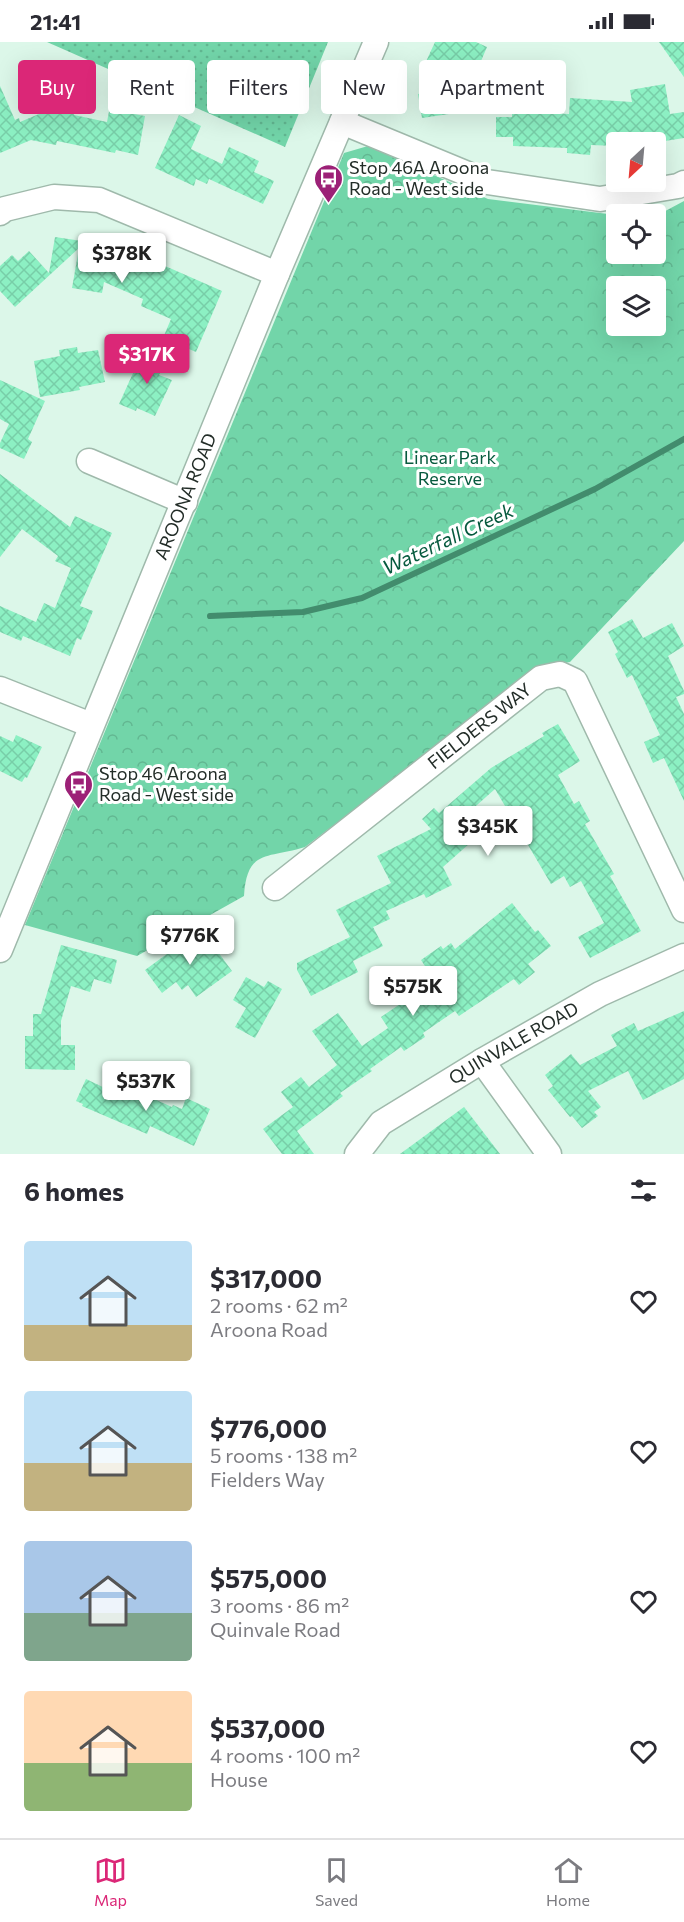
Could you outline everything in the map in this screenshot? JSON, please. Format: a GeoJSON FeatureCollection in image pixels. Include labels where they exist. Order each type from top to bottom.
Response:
{"type":"FeatureCollection","features":[{"type":"Feature","properties":{"kind":"street","name":"AROONA ROAD"},"geometry":{"type":"LineString","coordinates":[[0,950],[277,274],[376,42]]}},
{"type":"Feature","properties":{"kind":"street"},"geometry":{"type":"LineString","coordinates":[[342,122],[487,182],[600,199],[678,186],[684,183]]}},
{"type":"Feature","properties":{"kind":"street"},"geometry":{"type":"LineString","coordinates":[[0,213],[5,209],[54,197],[99,200],[277,274]]}},
{"type":"Feature","properties":{"kind":"street"},"geometry":{"type":"LineString","coordinates":[[88,460],[185,502]]}},
{"type":"Feature","properties":{"kind":"street","name":"FIELDERS WAY"},"geometry":{"type":"LineString","coordinates":[[275,888],[541,678],[560,674],[575,681],[684,910]]}},
{"type":"Feature","properties":{"kind":"street"},"geometry":{"type":"LineString","coordinates":[[0,689],[91,725]]}},
{"type":"Feature","properties":{"kind":"street","name":"QUINVALE ROAD"},"geometry":{"type":"LineString","coordinates":[[357,1154],[381,1123],[482,1061],[600,994],[684,956]]}},
{"type":"Feature","properties":{"kind":"street"},"geometry":{"type":"LineString","coordinates":[[482,1061],[549,1154]]}},
{"type":"Feature","properties":{"kind":"green space"},"geometry":{"type":"Polygon","coordinates":[[[47,42],[328,42],[309,88],[309,60],[207,60],[207,113],[195,107],[195,60],[108,60],[108,69],[96,64],[96,60],[88,60],[47,42]]]}},
{"type":"Feature","properties":{"kind":"green space"},"geometry":{"type":"Polygon","coordinates":[[[210,114],[299,114],[285,147],[210,114]]]}},
{"type":"Feature","properties":{"kind":"green space","name":"Linear Park Reserve"},"geometry":{"type":"Polygon","coordinates":[[[368,146],[488,199],[606,214],[606,264],[666,264],[666,211],[684,201],[684,541],[570,662],[542,667],[305,847],[270,855],[255,863],[246,881],[244,896],[137,956],[25,925],[344,153],[368,146]]]}},
{"type":"Feature","properties":{"kind":"building"},"geometry":{"type":"Polygon","coordinates":[[[435,42],[476,42],[487,47],[481,60],[427,60],[435,42]]]}},
{"type":"Feature","properties":{"kind":"building"},"geometry":{"type":"Polygon","coordinates":[[[659,42],[684,42],[684,77],[659,42]]]}},
{"type":"Feature","properties":{"kind":"building"},"geometry":{"type":"Polygon","coordinates":[[[665,84],[670,114],[684,112],[684,138],[666,141],[666,132],[606,132],[606,146],[591,145],[590,155],[567,153],[567,148],[513,146],[513,137],[496,137],[496,117],[512,117],[512,114],[569,114],[570,98],[632,102],[630,90],[665,84]]]}},
{"type":"Feature","properties":{"kind":"building"},"geometry":{"type":"Polygon","coordinates":[[[0,86],[15,120],[19,118],[20,122],[39,114],[74,114],[107,122],[108,114],[145,116],[138,155],[116,150],[115,153],[57,141],[56,145],[31,140],[0,153],[0,86]]]}},
{"type":"Feature","properties":{"kind":"building"},"geometry":{"type":"Polygon","coordinates":[[[421,114],[449,114],[422,118],[421,114]]]}},
{"type":"Feature","properties":{"kind":"building"},"geometry":{"type":"Polygon","coordinates":[[[179,115],[201,126],[191,149],[222,164],[229,147],[259,161],[254,172],[274,181],[263,204],[209,179],[207,184],[196,179],[194,186],[155,168],[179,115]]]}},
{"type":"Feature","properties":{"kind":"building"},"geometry":{"type":"Polygon","coordinates":[[[55,237],[122,247],[222,291],[196,352],[163,338],[171,319],[141,306],[143,299],[104,282],[102,293],[72,288],[79,248],[15,307],[0,291],[0,266],[12,255],[18,261],[29,251],[49,273],[55,237]]]}},
{"type":"Feature","properties":{"kind":"building"},"geometry":{"type":"Polygon","coordinates":[[[77,347],[78,353],[98,350],[105,382],[79,387],[80,390],[40,397],[34,361],[60,356],[59,350],[77,347]]]}},
{"type":"Feature","properties":{"kind":"building"},"geometry":{"type":"Polygon","coordinates":[[[144,349],[166,359],[159,375],[172,380],[155,416],[137,408],[136,411],[119,404],[144,349]]]}},
{"type":"Feature","properties":{"kind":"building"},"geometry":{"type":"Polygon","coordinates":[[[0,380],[45,401],[28,439],[32,442],[24,459],[0,448],[9,424],[0,419],[0,380]]]}},
{"type":"Feature","properties":{"kind":"building"},"geometry":{"type":"Polygon","coordinates":[[[0,474],[70,527],[75,516],[112,533],[80,606],[93,611],[81,640],[77,638],[70,656],[23,636],[21,641],[0,632],[0,606],[36,622],[44,603],[55,608],[71,568],[55,561],[58,556],[22,529],[0,557],[0,474]]]}},
{"type":"Feature","properties":{"kind":"building"},"geometry":{"type":"Polygon","coordinates":[[[632,619],[643,638],[672,623],[684,646],[668,656],[684,691],[684,694],[676,697],[684,714],[684,801],[664,758],[653,763],[644,742],[660,735],[632,675],[627,678],[615,654],[618,652],[608,632],[632,619]]]}},
{"type":"Feature","properties":{"kind":"building"},"geometry":{"type":"Polygon","coordinates":[[[558,724],[580,761],[558,775],[574,804],[579,801],[590,821],[585,824],[614,874],[610,876],[641,931],[590,958],[578,937],[604,923],[581,881],[570,887],[564,876],[551,884],[495,789],[468,813],[480,825],[465,838],[470,843],[443,867],[452,885],[426,898],[424,894],[386,911],[390,919],[373,927],[383,946],[353,961],[358,972],[311,996],[297,970],[297,963],[350,937],[336,910],[391,883],[377,856],[431,829],[422,819],[434,808],[439,813],[491,768],[544,736],[542,733],[558,724]]]}},
{"type":"Feature","properties":{"kind":"building"},"geometry":{"type":"Polygon","coordinates":[[[16,735],[42,747],[27,778],[25,777],[22,782],[0,771],[0,736],[13,742],[16,735]]]}},
{"type":"Feature","properties":{"kind":"building"},"geometry":{"type":"Polygon","coordinates":[[[512,903],[535,932],[538,930],[551,946],[528,964],[535,972],[519,985],[514,979],[459,1016],[455,1011],[423,1033],[425,1037],[404,1051],[401,1047],[340,1093],[343,1096],[297,1131],[314,1154],[282,1154],[263,1129],[293,1107],[281,1092],[301,1077],[309,1087],[337,1065],[312,1031],[338,1013],[362,1046],[388,1028],[381,1017],[403,1002],[409,1010],[440,989],[421,960],[441,946],[443,949],[451,943],[455,949],[512,903]]]}},
{"type":"Feature","properties":{"kind":"building"},"geometry":{"type":"Polygon","coordinates":[[[201,929],[232,971],[196,997],[188,985],[182,990],[176,982],[162,993],[145,970],[201,929]]]}},
{"type":"Feature","properties":{"kind":"building"},"geometry":{"type":"Polygon","coordinates":[[[61,945],[117,960],[111,984],[94,979],[90,992],[71,986],[61,1021],[61,1045],[75,1045],[75,1070],[25,1069],[25,1036],[33,1036],[33,1014],[41,1014],[61,945]]]}},
{"type":"Feature","properties":{"kind":"building"},"geometry":{"type":"Polygon","coordinates":[[[246,977],[264,987],[268,981],[282,989],[255,1038],[235,1027],[246,1008],[233,1000],[246,977]]]}},
{"type":"Feature","properties":{"kind":"building"},"geometry":{"type":"Polygon","coordinates":[[[684,1011],[684,1079],[643,1100],[628,1071],[588,1091],[601,1107],[594,1112],[598,1116],[582,1128],[548,1090],[553,1086],[545,1075],[571,1054],[580,1065],[617,1046],[611,1035],[634,1023],[638,1031],[684,1011]]]}},
{"type":"Feature","properties":{"kind":"building"},"geometry":{"type":"Polygon","coordinates":[[[86,1079],[130,1100],[134,1090],[172,1107],[173,1105],[182,1109],[186,1098],[210,1109],[194,1146],[150,1126],[147,1134],[82,1106],[83,1104],[76,1101],[86,1079]]]}},
{"type":"Feature","properties":{"kind":"building"},"geometry":{"type":"Polygon","coordinates":[[[464,1107],[500,1154],[400,1154],[464,1107]]]}},
{"type":"Feature","properties":{"kind":"waterway","name":"Waterfall Creek"},"geometry":{"type":"LineString","coordinates":[[210,616],[303,612],[362,598],[595,489],[684,439]]}},
{"type":"Feature","properties":{"kind":"place","name":"Stop 46A Aroona Road - West side"},"geometry":{"type":"Point","coordinates":[328,204]}},
{"type":"Feature","properties":{"kind":"place","name":"Stop 46 Aroona Road - West side"},"geometry":{"type":"Point","coordinates":[78,810]}}]}
